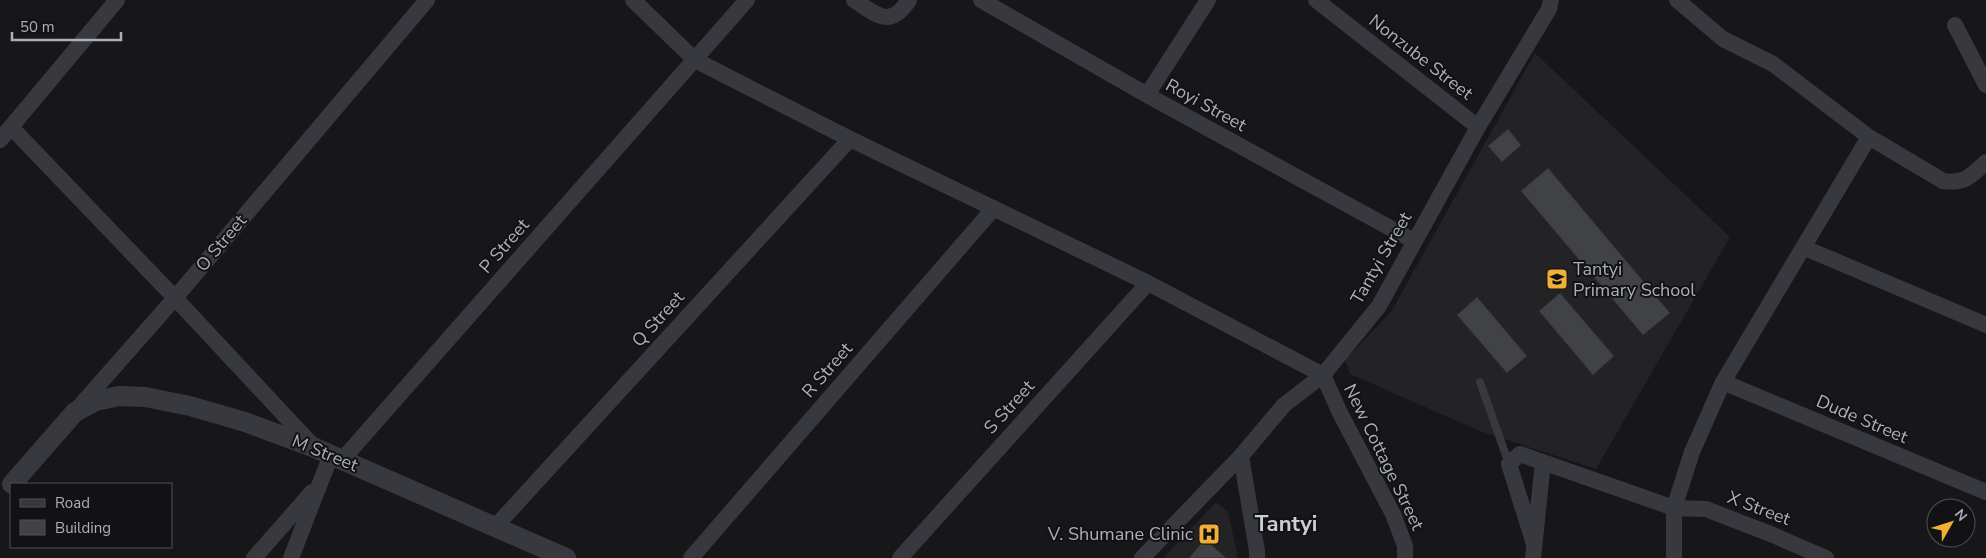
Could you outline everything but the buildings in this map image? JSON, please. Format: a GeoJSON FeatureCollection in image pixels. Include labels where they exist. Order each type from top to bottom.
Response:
{"type":"FeatureCollection","features":[{"type":"Feature","properties":{"kind":"street"},"geometry":{"type":"LineString","coordinates":[[0,140],[117,0]]}},
{"type":"Feature","properties":{"kind":"street","name":"O Street"},"geometry":{"type":"LineString","coordinates":[[14,483],[175,298],[427,0]]}},
{"type":"Feature","properties":{"kind":"street"},"geometry":{"type":"LineString","coordinates":[[633,0],[695,60],[850,139],[1148,282],[1323,375]]}},
{"type":"Feature","properties":{"kind":"street","name":"P Street"},"geometry":{"type":"LineString","coordinates":[[291,558],[330,454],[695,60],[747,0]]}},
{"type":"Feature","properties":{"kind":"street"},"geometry":{"type":"LineString","coordinates":[[854,0],[878,15],[888,17],[900,12],[909,0]]}},
{"type":"Feature","properties":{"kind":"street","name":"Royi Street"},"geometry":{"type":"LineString","coordinates":[[981,0],[1147,95],[1414,241]]}},
{"type":"Feature","properties":{"kind":"street"},"geometry":{"type":"LineString","coordinates":[[1147,95],[1208,0]]}},
{"type":"Feature","properties":{"kind":"street","name":"Nonzube Street"},"geometry":{"type":"LineString","coordinates":[[1316,0],[1478,128]]}},
{"type":"Feature","properties":{"kind":"street"},"geometry":{"type":"LineString","coordinates":[[1677,0],[1723,39],[1773,64],[1870,137],[1943,181],[1963,181],[1986,162]]}},
{"type":"Feature","properties":{"kind":"street","name":"Tantyi Street"},"geometry":{"type":"LineString","coordinates":[[1142,558],[1241,456],[1284,405],[1323,375],[1379,306],[1414,241],[1550,4]]}},
{"type":"Feature","properties":{"kind":"street"},"geometry":{"type":"LineString","coordinates":[[1955,25],[1986,85]]}},
{"type":"Feature","properties":{"kind":"street"},"geometry":{"type":"LineString","coordinates":[[11,126],[175,298],[330,454]]}},
{"type":"Feature","properties":{"kind":"street"},"geometry":{"type":"LineString","coordinates":[[1674,558],[1674,508],[1692,452],[1723,382],[1870,137]]}},
{"type":"Feature","properties":{"kind":"street","name":"Q Street"},"geometry":{"type":"LineString","coordinates":[[495,527],[850,139]]}},
{"type":"Feature","properties":{"kind":"street","name":"R Street"},"geometry":{"type":"LineString","coordinates":[[691,558],[994,208]]}},
{"type":"Feature","properties":{"kind":"street"},"geometry":{"type":"LineString","coordinates":[[1805,248],[1986,326]]}},
{"type":"Feature","properties":{"kind":"street","name":"S Street"},"geometry":{"type":"LineString","coordinates":[[900,558],[1148,282]]}},
{"type":"Feature","properties":{"kind":"street","name":"New Cottage Street"},"geometry":{"type":"LineString","coordinates":[[1323,375],[1340,413],[1393,514],[1405,546],[1405,558]]}},
{"type":"Feature","properties":{"kind":"street","name":"Dude Street"},"geometry":{"type":"LineString","coordinates":[[1723,382],[1986,492]]}},
{"type":"Feature","properties":{"kind":"street","name":"M Street"},"geometry":{"type":"LineString","coordinates":[[75,412],[96,401],[119,396],[145,396],[190,406],[236,420],[330,454],[566,558]]}},
{"type":"Feature","properties":{"kind":"street","name":"X Street"},"geometry":{"type":"LineString","coordinates":[[1509,464],[1520,454],[1674,508],[1706,509],[1774,535],[1826,558]]}},
{"type":"Feature","properties":{"kind":"street"},"geometry":{"type":"LineString","coordinates":[[1241,456],[1258,551],[1257,558]]}},
{"type":"Feature","properties":{"kind":"street"},"geometry":{"type":"LineString","coordinates":[[1533,551],[1543,462]]}},
{"type":"Feature","properties":{"kind":"street"},"geometry":{"type":"LineString","coordinates":[[1509,464],[1533,551]]}},
{"type":"Feature","properties":{"kind":"street","name":"P Street"},"geometry":{"type":"LineString","coordinates":[[254,558],[320,483]]}},
{"type":"Feature","properties":{"kind":"street","name":"O Street"},"geometry":{"type":"LineString","coordinates":[[0,498],[10,487]]}},
{"type":"Feature","properties":{"kind":"lane"},"geometry":{"type":"LineString","coordinates":[[1480,382],[1509,464]]}},
{"type":"Feature","properties":{"kind":"shaded area","name":"Tantyi Primary School"},"geometry":{"type":"Polygon","coordinates":[[[1535,53],[1730,237],[1596,469],[1480,431],[1350,374],[1345,360],[1391,312],[1535,53]]]}},
{"type":"Feature","properties":{"kind":"shaded area","name":"V. Shumane Clinic"},"geometry":{"type":"Polygon","coordinates":[[[1216,502],[1228,511],[1238,558],[1163,558],[1216,502]]]}},
{"type":"Feature","properties":{"kind":"place","name":"Tantyi Primary School"},"geometry":{"type":"Point","coordinates":[1557,279]}},
{"type":"Feature","properties":{"kind":"place","name":"V. Shumane Clinic"},"geometry":{"type":"Point","coordinates":[1209,534]}},
{"type":"Feature","properties":{"kind":"district","name":"Tantyi"},"geometry":{"type":"Point","coordinates":[1286,523]}}]}
